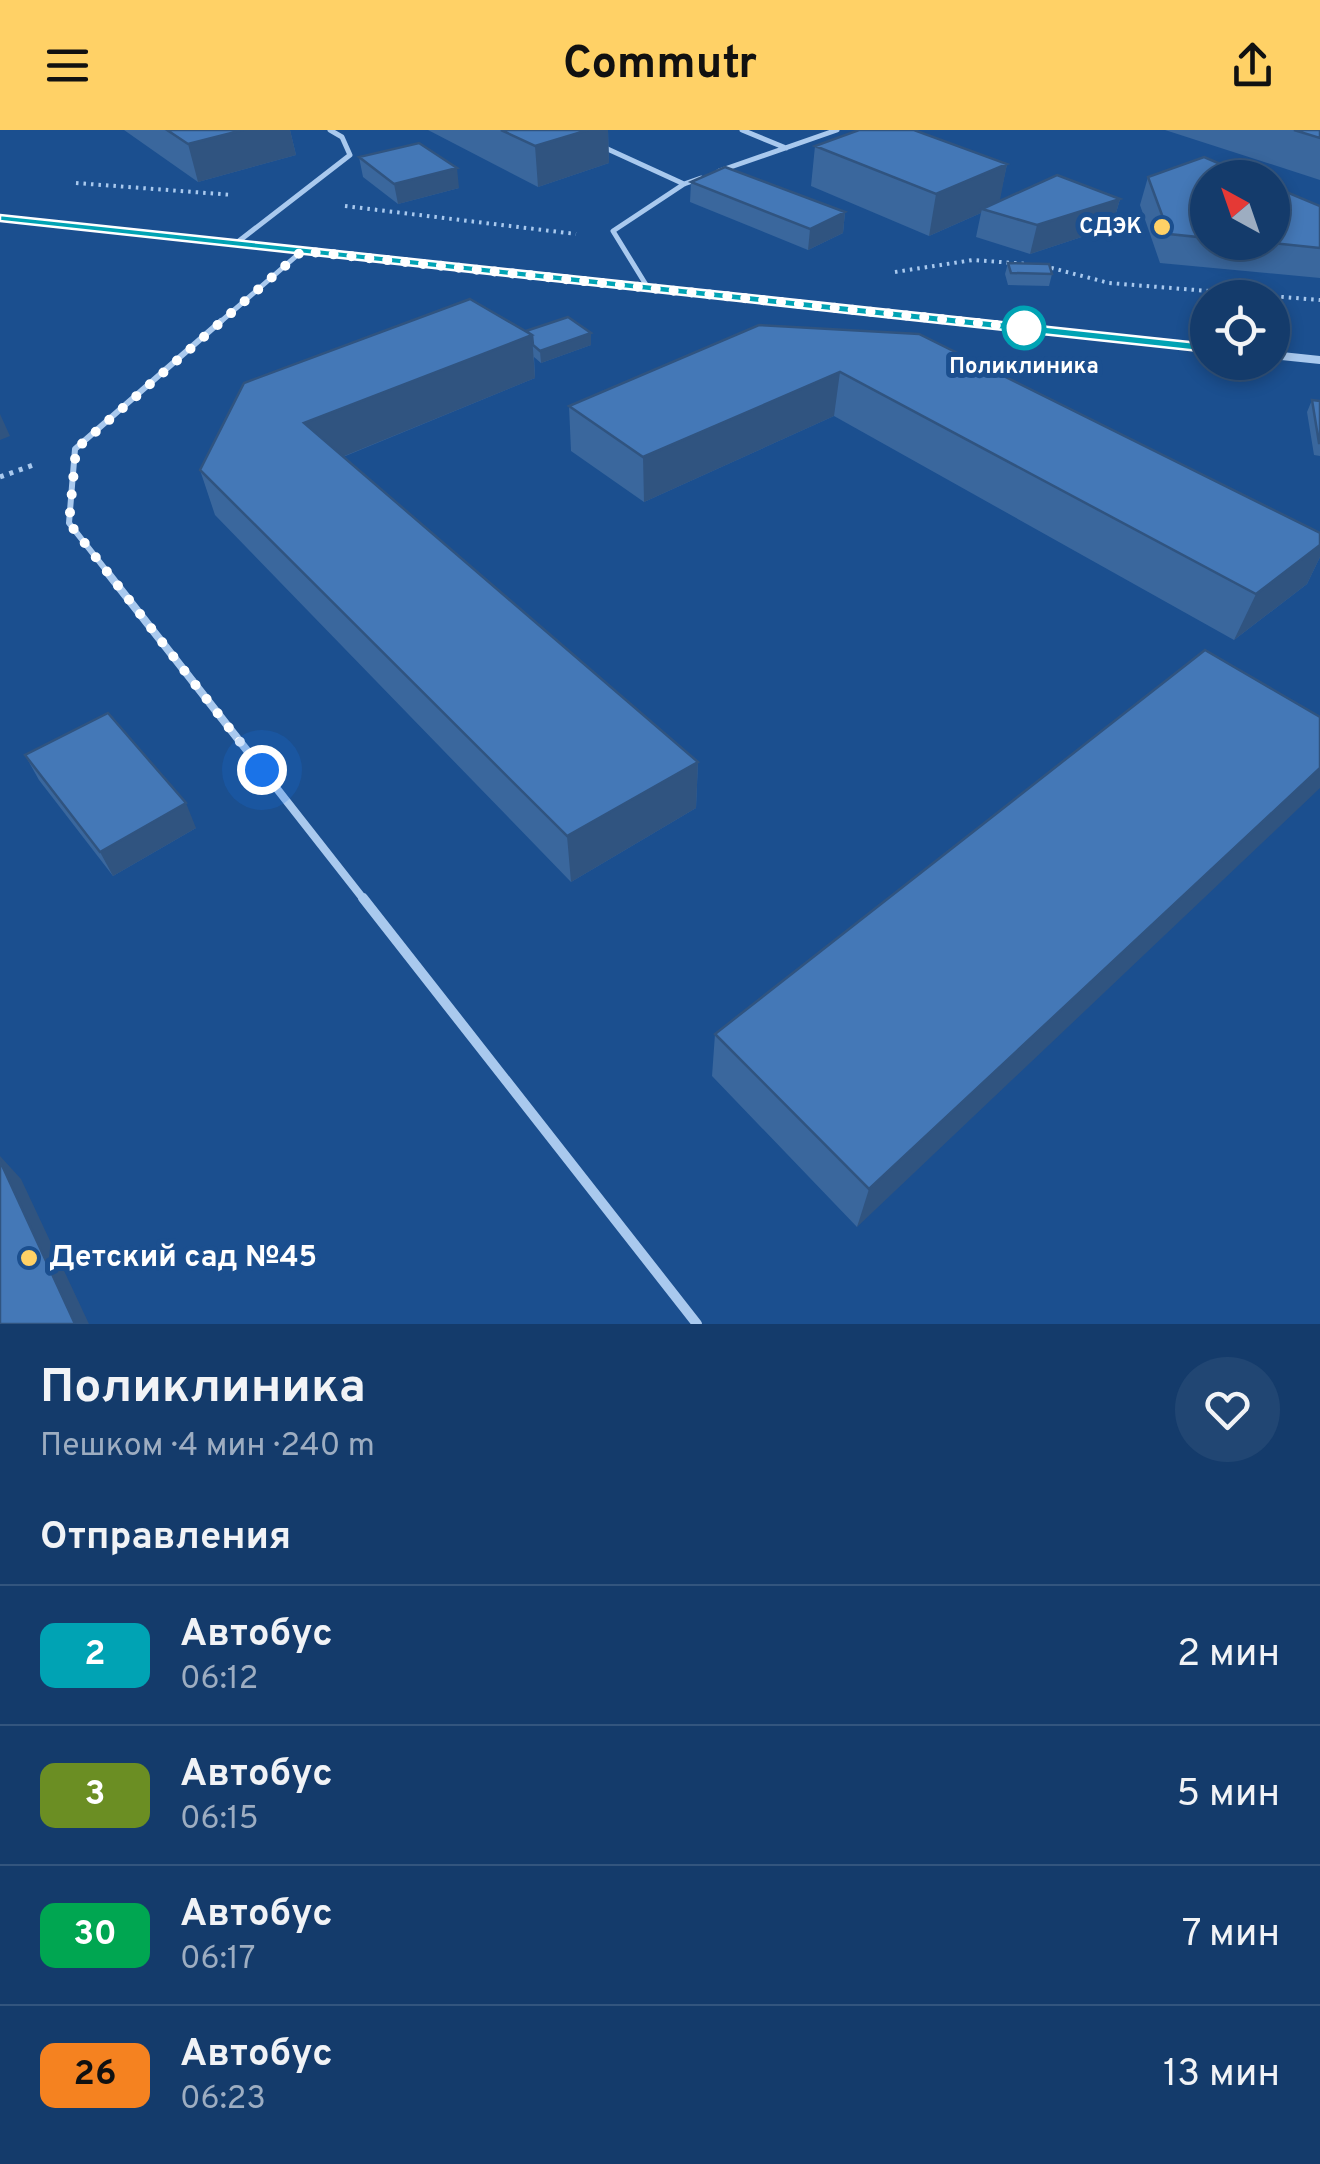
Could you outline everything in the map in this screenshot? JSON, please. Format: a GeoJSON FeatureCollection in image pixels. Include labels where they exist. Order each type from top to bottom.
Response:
{"type":"FeatureCollection","features":[{"type":"Feature","properties":{"kind":"street"},"geometry":{"type":"LineString","coordinates":[[0,218],[1190,346]]}},
{"type":"Feature","properties":{"kind":"street"},"geometry":{"type":"LineString","coordinates":[[1290,357],[1320,360]]}},
{"type":"Feature","properties":{"kind":"lane"},"geometry":{"type":"LineString","coordinates":[[236,244],[350,156],[342,137],[330,130]]}},
{"type":"Feature","properties":{"kind":"lane"},"geometry":{"type":"LineString","coordinates":[[742,130],[786,148]]}},
{"type":"Feature","properties":{"kind":"lane"},"geometry":{"type":"LineString","coordinates":[[718,172],[837,130]]}},
{"type":"Feature","properties":{"kind":"lane"},"geometry":{"type":"LineString","coordinates":[[599,145],[684,184]]}},
{"type":"Feature","properties":{"kind":"lane"},"geometry":{"type":"LineString","coordinates":[[648,288],[613,231],[684,184],[701,178]]}},
{"type":"Feature","properties":{"kind":"lane"},"geometry":{"type":"LineString","coordinates":[[302,251],[76,449],[69,523],[697,1324]]}},
{"type":"Feature","properties":{"kind":"building"},"geometry":{"type":"Polygon","coordinates":[[[167,130],[243,130],[188,144],[167,130]]]}},
{"type":"Feature","properties":{"kind":"building"},"geometry":{"type":"Polygon","coordinates":[[[501,130],[588,130],[535,146],[501,130]]]}},
{"type":"Feature","properties":{"kind":"building"},"geometry":{"type":"Polygon","coordinates":[[[859,130],[914,130],[1007,164],[936,194],[815,146],[859,130]]]}},
{"type":"Feature","properties":{"kind":"building"},"geometry":{"type":"Polygon","coordinates":[[[1294,130],[1320,130],[1320,138],[1294,130]]]}},
{"type":"Feature","properties":{"kind":"building"},"geometry":{"type":"Polygon","coordinates":[[[419,143],[457,168],[394,184],[359,157],[419,143]]]}},
{"type":"Feature","properties":{"kind":"building"},"geometry":{"type":"Polygon","coordinates":[[[1190,162],[1190,236],[1169,234],[1148,177],[1190,162]]]}},
{"type":"Feature","properties":{"kind":"building"},"geometry":{"type":"Polygon","coordinates":[[[725,167],[845,212],[810,229],[691,182],[725,167]]]}},
{"type":"Feature","properties":{"kind":"building"},"geometry":{"type":"Polygon","coordinates":[[[1057,175],[1120,199],[1037,225],[982,209],[1057,175]]]}},
{"type":"Feature","properties":{"kind":"building"},"geometry":{"type":"Polygon","coordinates":[[[1290,194],[1320,206],[1320,248],[1290,245],[1290,194]]]}},
{"type":"Feature","properties":{"kind":"building"},"geometry":{"type":"Polygon","coordinates":[[[1008,263],[1049,264],[1052,274],[1011,273],[1008,263]]]}},
{"type":"Feature","properties":{"kind":"building"},"geometry":{"type":"Polygon","coordinates":[[[470,299],[532,335],[304,423],[698,762],[567,836],[200,470],[244,383],[470,299]]]}},
{"type":"Feature","properties":{"kind":"building"},"geometry":{"type":"Polygon","coordinates":[[[568,317],[591,333],[540,351],[533,345],[532,335],[526,331],[568,317]]]}},
{"type":"Feature","properties":{"kind":"building"},"geometry":{"type":"Polygon","coordinates":[[[759,325],[919,334],[1320,533],[1320,545],[1256,594],[840,372],[643,457],[569,406],[759,325]]]}},
{"type":"Feature","properties":{"kind":"building"},"geometry":{"type":"Polygon","coordinates":[[[1312,400],[1320,401],[1320,443],[1319,443],[1312,400]]]}},
{"type":"Feature","properties":{"kind":"building"},"geometry":{"type":"Polygon","coordinates":[[[1205,650],[1320,717],[1320,768],[869,1189],[715,1034],[1205,650]]]}},
{"type":"Feature","properties":{"kind":"building"},"geometry":{"type":"Polygon","coordinates":[[[108,713],[186,803],[100,852],[25,755],[108,713]]]}},
{"type":"Feature","properties":{"kind":"building","name":"Детский сад №45"},"geometry":{"type":"Polygon","coordinates":[[[0,1161],[75,1324],[0,1324],[0,1161]]]}},
{"type":"Feature","properties":{"kind":"bus line","name":"2"},"geometry":{"type":"LineString","coordinates":[[0,218],[1190,346]]}},
{"type":"Feature","properties":{"kind":"place","name":"СДЭК"},"geometry":{"type":"Point","coordinates":[1162,227]}},
{"type":"Feature","properties":{"kind":"place","name":"Поликлиника"},"geometry":{"type":"Point","coordinates":[1024,328]}},
{"type":"Feature","properties":{"kind":"place","name":"Детский сад №45"},"geometry":{"type":"Point","coordinates":[29,1258]}},
{"type":"Feature","properties":{"kind":"route"},"geometry":{"type":"LineString","coordinates":[[262,770],[69,523],[76,449],[302,251],[1024,328]]}}]}
